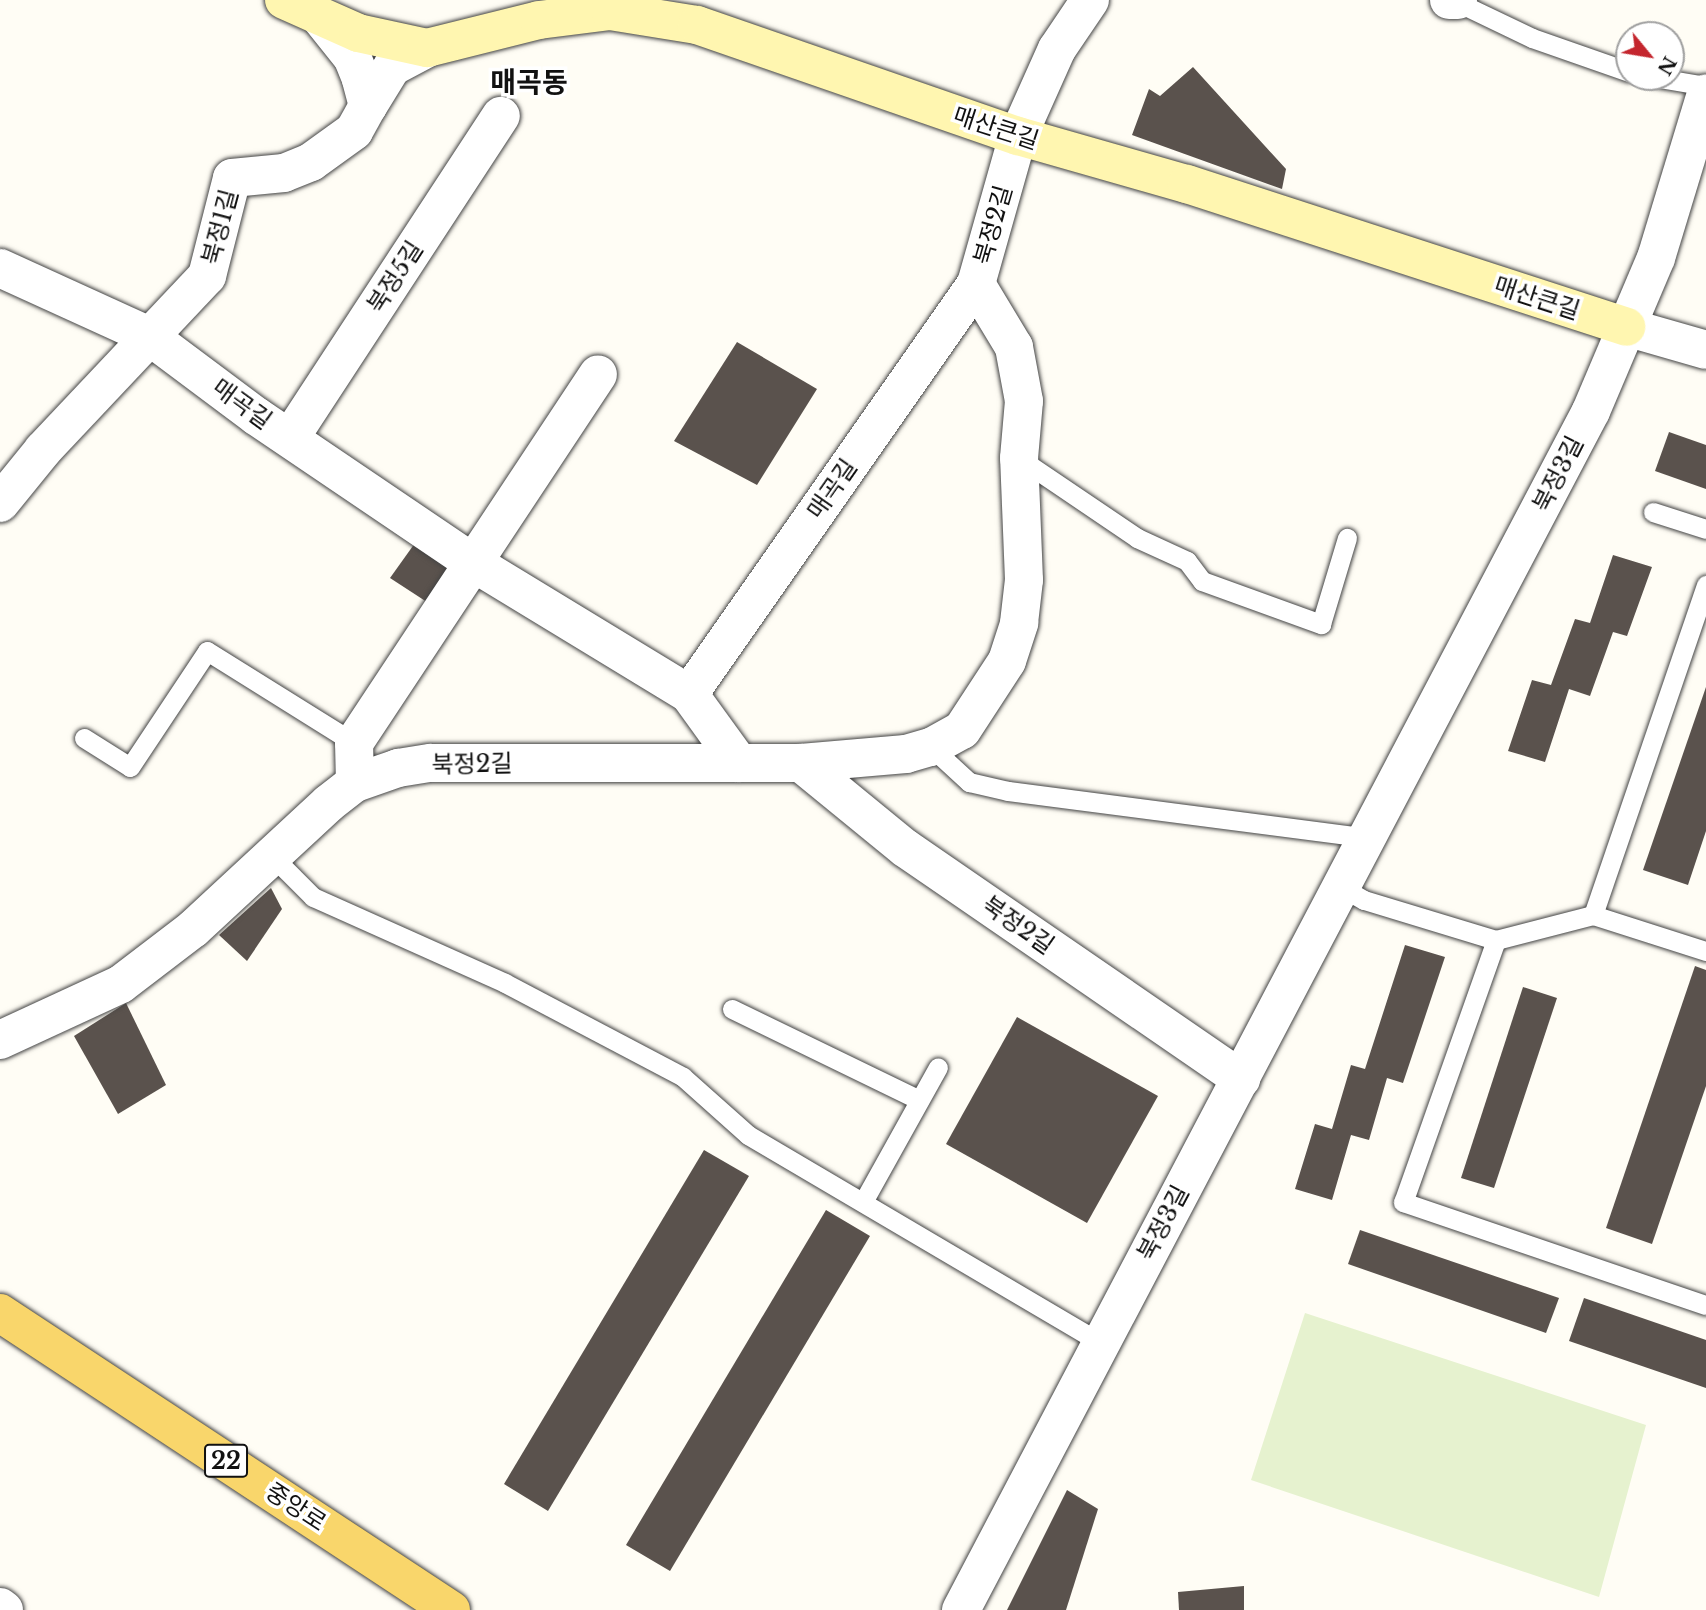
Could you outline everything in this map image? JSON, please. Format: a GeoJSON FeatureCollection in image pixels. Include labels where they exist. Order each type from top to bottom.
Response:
{"type":"FeatureCollection","features":[{"type":"Feature","properties":{"kind":"main road","name":"중앙로"},"geometry":{"type":"LineString","coordinates":[[0,1313],[452,1610]]}},
{"type":"Feature","properties":{"kind":"street","name":"매산큰길"},"geometry":{"type":"LineString","coordinates":[[284,0],[358,33],[427,48],[609,5],[697,25],[1018,136],[1187,184],[1626,327],[1706,350]]}},
{"type":"Feature","properties":{"kind":"street","name":"북정2길"},"geometry":{"type":"LineString","coordinates":[[0,1040],[121,984],[274,858],[329,803],[355,783],[398,768],[430,763],[801,763],[906,754],[931,747],[962,730],[1006,661],[1019,623],[1024,580],[1019,458],[1024,401],[1021,369],[1014,346],[976,284],[1018,136],[1057,49],[1090,0]]}},
{"type":"Feature","properties":{"kind":"street"},"geometry":{"type":"LineString","coordinates":[[319,16],[352,57],[368,106]]}},
{"type":"Feature","properties":{"kind":"street"},"geometry":{"type":"LineString","coordinates":[[368,106],[391,67],[427,48]]}},
{"type":"Feature","properties":{"kind":"street","name":"북정3길"},"geometry":{"type":"LineString","coordinates":[[961,1610],[1099,1342],[1343,888],[1591,411],[1656,258],[1706,93]]}},
{"type":"Feature","properties":{"kind":"street","name":"북정1길"},"geometry":{"type":"LineString","coordinates":[[0,503],[149,336],[207,276],[232,178],[284,173],[311,162],[354,131],[368,106]]}},
{"type":"Feature","properties":{"kind":"street","name":"북정5길"},"geometry":{"type":"LineString","coordinates":[[290,438],[501,116]]}},
{"type":"Feature","properties":{"kind":"street","name":"매곡길"},"geometry":{"type":"LineString","coordinates":[[0,268],[149,336],[290,438],[472,562],[689,694],[739,763]]}},
{"type":"Feature","properties":{"kind":"street","name":"매곡길"},"geometry":{"type":"LineString","coordinates":[[689,694],[976,284]]}},
{"type":"Feature","properties":{"kind":"street"},"geometry":{"type":"LineString","coordinates":[[355,783],[354,743],[598,374]]}},
{"type":"Feature","properties":{"kind":"street","name":"북정2길"},"geometry":{"type":"LineString","coordinates":[[801,763],[905,848],[1241,1079]]}},
{"type":"Feature","properties":{"kind":"street"},"geometry":{"type":"LineString","coordinates":[[0,1607],[4,1610]]}},
{"type":"Feature","properties":{"kind":"lane"},"geometry":{"type":"LineString","coordinates":[[1455,1],[1532,38],[1615,67]]}},
{"type":"Feature","properties":{"kind":"lane"},"geometry":{"type":"LineString","coordinates":[[1685,82],[1706,86]]}},
{"type":"Feature","properties":{"kind":"lane"},"geometry":{"type":"LineString","coordinates":[[1019,458],[1137,538],[1187,561],[1202,581],[1321,624],[1347,538]]}},
{"type":"Feature","properties":{"kind":"lane"},"geometry":{"type":"LineString","coordinates":[[1653,512],[1706,529]]}},
{"type":"Feature","properties":{"kind":"lane"},"geometry":{"type":"LineString","coordinates":[[1593,915],[1706,585]]}},
{"type":"Feature","properties":{"kind":"lane"},"geometry":{"type":"LineString","coordinates":[[84,738],[130,767],[206,651],[354,743]]}},
{"type":"Feature","properties":{"kind":"lane"},"geometry":{"type":"LineString","coordinates":[[931,747],[969,782],[998,789],[1369,838]]}},
{"type":"Feature","properties":{"kind":"lane"},"geometry":{"type":"LineString","coordinates":[[274,858],[313,897],[505,982],[683,1077],[748,1135],[1099,1342]]}},
{"type":"Feature","properties":{"kind":"lane"},"geometry":{"type":"LineString","coordinates":[[1343,888],[1364,900],[1496,940],[1593,915],[1706,951]]}},
{"type":"Feature","properties":{"kind":"lane"},"geometry":{"type":"LineString","coordinates":[[1496,940],[1403,1202],[1706,1305]]}},
{"type":"Feature","properties":{"kind":"lane"},"geometry":{"type":"LineString","coordinates":[[732,1009],[919,1100]]}},
{"type":"Feature","properties":{"kind":"lane"},"geometry":{"type":"LineString","coordinates":[[863,1202],[938,1067]]}},
{"type":"Feature","properties":{"kind":"green space"},"geometry":{"type":"Polygon","coordinates":[[[1305,1313],[1646,1425],[1599,1597],[1251,1480],[1305,1313]]]}},
{"type":"Feature","properties":{"kind":"building"},"geometry":{"type":"Polygon","coordinates":[[[1193,67],[1286,169],[1282,189],[1132,135],[1149,89],[1160,96],[1193,67]]]}},
{"type":"Feature","properties":{"kind":"building"},"geometry":{"type":"Polygon","coordinates":[[[737,342],[817,389],[757,485],[674,441],[737,342]]]}},
{"type":"Feature","properties":{"kind":"building"},"geometry":{"type":"Polygon","coordinates":[[[1669,432],[1706,445],[1706,489],[1655,471],[1669,432]]]}},
{"type":"Feature","properties":{"kind":"building"},"geometry":{"type":"Polygon","coordinates":[[[420,536],[462,565],[433,606],[390,578],[420,536]]]}},
{"type":"Feature","properties":{"kind":"building"},"geometry":{"type":"Polygon","coordinates":[[[1613,555],[1652,567],[1627,636],[1613,632],[1590,696],[1569,689],[1545,762],[1508,751],[1532,680],[1551,685],[1575,619],[1590,623],[1613,555]]]}},
{"type":"Feature","properties":{"kind":"building"},"geometry":{"type":"Polygon","coordinates":[[[1706,687],[1706,831],[1688,885],[1643,870],[1706,687]]]}},
{"type":"Feature","properties":{"kind":"building"},"geometry":{"type":"Polygon","coordinates":[[[271,888],[282,909],[247,961],[219,935],[271,888]]]}},
{"type":"Feature","properties":{"kind":"building"},"geometry":{"type":"Polygon","coordinates":[[[1405,945],[1445,957],[1403,1083],[1387,1078],[1369,1140],[1351,1135],[1332,1200],[1295,1189],[1315,1124],[1332,1129],[1351,1065],[1365,1069],[1405,945]]]}},
{"type":"Feature","properties":{"kind":"building"},"geometry":{"type":"Polygon","coordinates":[[[1695,966],[1706,970],[1706,1086],[1652,1244],[1606,1228],[1695,966]]]}},
{"type":"Feature","properties":{"kind":"building"},"geometry":{"type":"Polygon","coordinates":[[[1523,987],[1557,998],[1494,1188],[1461,1178],[1523,987]]]}},
{"type":"Feature","properties":{"kind":"building"},"geometry":{"type":"Polygon","coordinates":[[[126,1003],[166,1085],[118,1114],[74,1036],[126,1003]]]}},
{"type":"Feature","properties":{"kind":"building"},"geometry":{"type":"Polygon","coordinates":[[[1017,1017],[1158,1096],[1087,1223],[946,1144],[1017,1017]]]}},
{"type":"Feature","properties":{"kind":"building"},"geometry":{"type":"Polygon","coordinates":[[[704,1150],[749,1176],[548,1511],[504,1484],[704,1150]]]}},
{"type":"Feature","properties":{"kind":"building"},"geometry":{"type":"Polygon","coordinates":[[[826,1210],[870,1236],[670,1571],[626,1545],[826,1210]]]}},
{"type":"Feature","properties":{"kind":"building"},"geometry":{"type":"Polygon","coordinates":[[[1360,1230],[1559,1298],[1546,1333],[1348,1264],[1360,1230]]]}},
{"type":"Feature","properties":{"kind":"building"},"geometry":{"type":"Polygon","coordinates":[[[1584,1298],[1706,1340],[1706,1388],[1569,1341],[1584,1298]]]}},
{"type":"Feature","properties":{"kind":"building"},"geometry":{"type":"Polygon","coordinates":[[[1067,1490],[1098,1509],[1066,1610],[1007,1610],[1067,1490]]]}},
{"type":"Feature","properties":{"kind":"building"},"geometry":{"type":"Polygon","coordinates":[[[1244,1586],[1244,1610],[1179,1610],[1178,1592],[1244,1586]]]}},
{"type":"Feature","properties":{"kind":"district","name":"매곡동"},"geometry":{"type":"Point","coordinates":[529,83]}}]}
